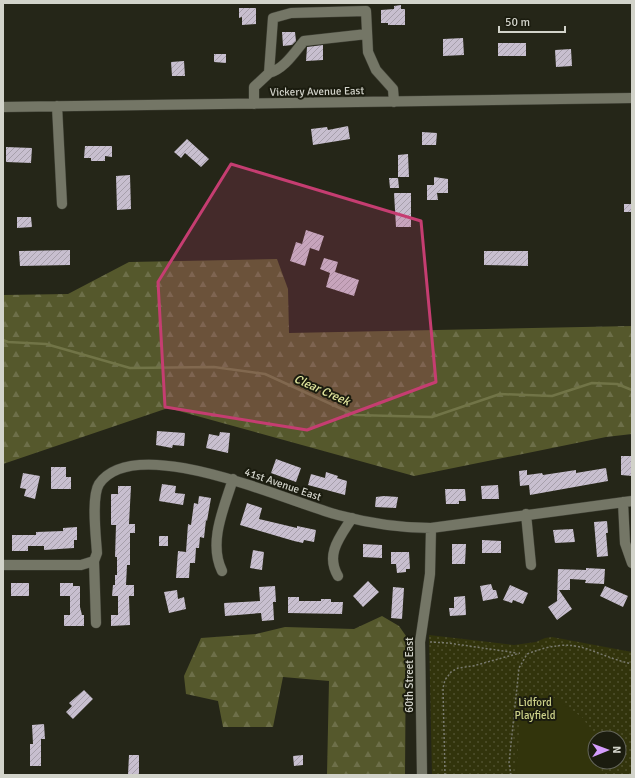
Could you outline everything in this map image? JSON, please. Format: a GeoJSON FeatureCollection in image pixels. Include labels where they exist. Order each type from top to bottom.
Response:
{"type":"FeatureCollection","features":[{"type":"Feature","properties":{"kind":"street"},"geometry":{"type":"LineString","coordinates":[[269,73],[273,18],[291,13],[366,11],[368,52],[376,70],[393,89],[394,102]]}},
{"type":"Feature","properties":{"kind":"street"},"geometry":{"type":"LineString","coordinates":[[254,104],[254,87],[269,73],[277,71],[304,41],[368,34]]}},
{"type":"Feature","properties":{"kind":"street","name":"Vickery Avenue East"},"geometry":{"type":"LineString","coordinates":[[3,107],[632,98]]}},
{"type":"Feature","properties":{"kind":"street"},"geometry":{"type":"LineString","coordinates":[[57,106],[62,204]]}},
{"type":"Feature","properties":{"kind":"street","name":"41st Avenue East"},"geometry":{"type":"LineString","coordinates":[[96,622],[94,561],[97,553],[96,490],[102,480],[112,472],[128,466],[155,466],[209,473],[233,479],[323,511],[395,527],[431,528],[627,501]]}},
{"type":"Feature","properties":{"kind":"street"},"geometry":{"type":"LineString","coordinates":[[222,571],[217,553],[220,518],[233,479]]}},
{"type":"Feature","properties":{"kind":"street"},"geometry":{"type":"LineString","coordinates":[[627,501],[625,543],[632,563]]}},
{"type":"Feature","properties":{"kind":"street"},"geometry":{"type":"LineString","coordinates":[[526,514],[531,565]]}},
{"type":"Feature","properties":{"kind":"street"},"geometry":{"type":"LineString","coordinates":[[338,576],[334,569],[332,554],[352,518]]}},
{"type":"Feature","properties":{"kind":"street","name":"60th Street East"},"geometry":{"type":"LineString","coordinates":[[422,775],[420,642],[430,574],[431,528]]}},
{"type":"Feature","properties":{"kind":"street"},"geometry":{"type":"LineString","coordinates":[[3,565],[81,565],[94,561]]}},
{"type":"Feature","properties":{"kind":"path"},"geometry":{"type":"LineString","coordinates":[[420,642],[448,643],[528,654],[556,645],[571,645],[583,647],[632,664]]}},
{"type":"Feature","properties":{"kind":"path"},"geometry":{"type":"LineString","coordinates":[[445,775],[443,688],[445,680],[451,672],[458,668],[473,666],[520,653]]}},
{"type":"Feature","properties":{"kind":"path"},"geometry":{"type":"LineString","coordinates":[[511,775],[509,763],[519,668],[528,654]]}},
{"type":"Feature","properties":{"kind":"highlighted area"},"geometry":{"type":"Polygon","coordinates":[[[231,164],[421,221],[436,382],[307,430],[165,407],[158,282],[231,164]]]}},
{"type":"Feature","properties":{"kind":"green space"},"geometry":{"type":"Polygon","coordinates":[[[277,259],[288,289],[289,333],[632,326],[632,434],[606,437],[414,476],[168,408],[3,464],[3,295],[68,294],[129,262],[277,259]]]}},
{"type":"Feature","properties":{"kind":"green space"},"geometry":{"type":"Polygon","coordinates":[[[382,616],[399,626],[406,636],[405,775],[327,775],[329,681],[283,677],[273,727],[223,727],[218,701],[186,694],[184,676],[201,638],[256,634],[285,627],[354,629],[382,616]]]}},
{"type":"Feature","properties":{"kind":"green space","name":"Lidford Playfield"},"geometry":{"type":"Polygon","coordinates":[[[429,635],[514,645],[536,642],[552,637],[632,652],[632,775],[432,775],[429,635]]]}},
{"type":"Feature","properties":{"kind":"green space"},"geometry":{"type":"Polygon","coordinates":[[[536,695],[553,697],[583,718],[590,730],[587,730],[587,770],[602,770],[602,775],[516,775],[522,699],[536,695]]]}},
{"type":"Feature","properties":{"kind":"building"},"geometry":{"type":"Polygon","coordinates":[[[401,5],[401,9],[405,9],[405,25],[388,25],[388,23],[381,23],[381,10],[394,9],[394,6],[401,5]]]}},
{"type":"Feature","properties":{"kind":"building"},"geometry":{"type":"Polygon","coordinates":[[[239,8],[256,8],[256,24],[242,25],[242,17],[239,18],[239,8]]]}},
{"type":"Feature","properties":{"kind":"building"},"geometry":{"type":"Polygon","coordinates":[[[282,32],[295,32],[296,41],[292,45],[283,46],[282,32]]]}},
{"type":"Feature","properties":{"kind":"building"},"geometry":{"type":"Polygon","coordinates":[[[463,38],[464,55],[443,56],[443,39],[463,38]]]}},
{"type":"Feature","properties":{"kind":"building"},"geometry":{"type":"Polygon","coordinates":[[[498,43],[526,43],[526,56],[498,56],[498,43]]]}},
{"type":"Feature","properties":{"kind":"building"},"geometry":{"type":"Polygon","coordinates":[[[323,45],[323,60],[306,61],[307,47],[323,45]]]}},
{"type":"Feature","properties":{"kind":"building"},"geometry":{"type":"Polygon","coordinates":[[[571,49],[572,66],[556,67],[555,50],[571,49]]]}},
{"type":"Feature","properties":{"kind":"building"},"geometry":{"type":"Polygon","coordinates":[[[214,54],[226,54],[226,63],[214,62],[214,54]]]}},
{"type":"Feature","properties":{"kind":"building"},"geometry":{"type":"Polygon","coordinates":[[[184,61],[185,76],[172,76],[171,62],[184,61]]]}},
{"type":"Feature","properties":{"kind":"building"},"geometry":{"type":"Polygon","coordinates":[[[348,126],[350,139],[313,145],[311,129],[327,127],[328,130],[348,126]]]}},
{"type":"Feature","properties":{"kind":"building"},"geometry":{"type":"Polygon","coordinates":[[[422,132],[437,133],[436,145],[422,145],[422,132]]]}},
{"type":"Feature","properties":{"kind":"building"},"geometry":{"type":"Polygon","coordinates":[[[187,139],[209,159],[201,167],[185,153],[181,158],[174,152],[187,139]]]}},
{"type":"Feature","properties":{"kind":"building"},"geometry":{"type":"Polygon","coordinates":[[[85,146],[112,146],[112,157],[105,156],[105,161],[91,161],[91,158],[84,158],[85,146]]]}},
{"type":"Feature","properties":{"kind":"building"},"geometry":{"type":"Polygon","coordinates":[[[6,147],[32,148],[31,163],[6,162],[6,147]]]}},
{"type":"Feature","properties":{"kind":"building"},"geometry":{"type":"Polygon","coordinates":[[[408,154],[409,177],[398,177],[398,155],[408,154]]]}},
{"type":"Feature","properties":{"kind":"building"},"geometry":{"type":"Polygon","coordinates":[[[130,175],[131,209],[117,210],[116,176],[130,175]]]}},
{"type":"Feature","properties":{"kind":"building"},"geometry":{"type":"Polygon","coordinates":[[[434,177],[448,179],[448,193],[437,193],[438,200],[427,200],[427,185],[434,185],[434,177]]]}},
{"type":"Feature","properties":{"kind":"building"},"geometry":{"type":"Polygon","coordinates":[[[389,178],[398,178],[399,188],[390,188],[389,178]]]}},
{"type":"Feature","properties":{"kind":"building"},"geometry":{"type":"Polygon","coordinates":[[[394,193],[411,193],[411,227],[396,227],[394,193]]]}},
{"type":"Feature","properties":{"kind":"building"},"geometry":{"type":"Polygon","coordinates":[[[624,204],[632,204],[632,212],[624,212],[624,204]]]}},
{"type":"Feature","properties":{"kind":"building"},"geometry":{"type":"Polygon","coordinates":[[[17,217],[31,217],[32,227],[17,228],[17,217]]]}},
{"type":"Feature","properties":{"kind":"building"},"geometry":{"type":"Polygon","coordinates":[[[306,230],[324,236],[319,251],[310,248],[305,266],[290,261],[296,242],[302,244],[306,230]]]}},
{"type":"Feature","properties":{"kind":"building"},"geometry":{"type":"Polygon","coordinates":[[[70,250],[70,265],[20,266],[19,251],[70,250]]]}},
{"type":"Feature","properties":{"kind":"building"},"geometry":{"type":"Polygon","coordinates":[[[484,251],[528,251],[528,266],[484,265],[484,251]]]}},
{"type":"Feature","properties":{"kind":"building"},"geometry":{"type":"Polygon","coordinates":[[[324,258],[338,262],[335,272],[359,280],[354,296],[326,287],[330,273],[320,269],[324,258]]]}},
{"type":"Feature","properties":{"kind":"building"},"geometry":{"type":"Polygon","coordinates":[[[157,431],[185,433],[184,446],[173,445],[172,448],[156,445],[157,431]]]}},
{"type":"Feature","properties":{"kind":"building"},"geometry":{"type":"Polygon","coordinates":[[[220,432],[230,433],[228,453],[206,448],[209,434],[219,436],[220,432]]]}},
{"type":"Feature","properties":{"kind":"building"},"geometry":{"type":"Polygon","coordinates":[[[621,456],[632,456],[632,476],[621,475],[621,456]]]}},
{"type":"Feature","properties":{"kind":"building"},"geometry":{"type":"Polygon","coordinates":[[[276,459],[301,468],[296,482],[271,473],[276,459]]]}},
{"type":"Feature","properties":{"kind":"building"},"geometry":{"type":"Polygon","coordinates":[[[51,467],[66,467],[66,477],[71,477],[71,489],[51,489],[51,467]]]}},
{"type":"Feature","properties":{"kind":"building"},"geometry":{"type":"Polygon","coordinates":[[[606,468],[608,481],[530,495],[529,485],[520,486],[519,471],[527,470],[527,475],[542,473],[543,475],[576,470],[576,473],[606,468]]]}},
{"type":"Feature","properties":{"kind":"building"},"geometry":{"type":"Polygon","coordinates":[[[326,472],[347,481],[345,495],[308,485],[311,474],[325,478],[326,472]]]}},
{"type":"Feature","properties":{"kind":"building"},"geometry":{"type":"Polygon","coordinates":[[[23,473],[40,476],[35,499],[24,496],[26,489],[20,488],[23,473]]]}},
{"type":"Feature","properties":{"kind":"building"},"geometry":{"type":"Polygon","coordinates":[[[162,484],[176,486],[175,493],[185,494],[183,505],[159,501],[162,484]]]}},
{"type":"Feature","properties":{"kind":"building"},"geometry":{"type":"Polygon","coordinates":[[[498,485],[499,499],[482,499],[481,486],[498,485]]]}},
{"type":"Feature","properties":{"kind":"building"},"geometry":{"type":"Polygon","coordinates":[[[118,486],[131,486],[129,524],[135,524],[135,533],[130,533],[130,565],[127,565],[126,585],[134,585],[134,596],[129,596],[130,625],[111,626],[111,615],[118,615],[118,596],[112,596],[113,585],[115,585],[115,575],[117,575],[117,557],[115,557],[116,525],[111,525],[111,494],[118,494],[118,486]]]}},
{"type":"Feature","properties":{"kind":"building"},"geometry":{"type":"Polygon","coordinates":[[[445,489],[465,489],[466,501],[459,501],[459,504],[446,504],[445,489]]]}},
{"type":"Feature","properties":{"kind":"building"},"geometry":{"type":"Polygon","coordinates":[[[199,496],[211,498],[204,538],[200,537],[199,548],[196,548],[195,563],[190,563],[189,578],[176,578],[178,551],[186,552],[188,524],[191,525],[194,503],[198,504],[199,496]]]}},
{"type":"Feature","properties":{"kind":"building"},"geometry":{"type":"Polygon","coordinates":[[[376,497],[398,497],[396,508],[375,507],[376,497]]]}},
{"type":"Feature","properties":{"kind":"building"},"geometry":{"type":"Polygon","coordinates":[[[247,503],[262,508],[259,519],[297,528],[297,526],[316,530],[314,542],[304,540],[303,543],[294,541],[240,525],[247,503]]]}},
{"type":"Feature","properties":{"kind":"building"},"geometry":{"type":"Polygon","coordinates":[[[607,521],[608,533],[606,533],[608,556],[597,557],[594,522],[607,521]]]}},
{"type":"Feature","properties":{"kind":"building"},"geometry":{"type":"Polygon","coordinates":[[[77,527],[77,540],[74,540],[74,548],[44,550],[44,546],[28,546],[28,551],[12,551],[12,535],[36,535],[36,532],[63,531],[63,528],[77,527]]]}},
{"type":"Feature","properties":{"kind":"building"},"geometry":{"type":"Polygon","coordinates":[[[573,529],[575,542],[555,543],[553,530],[573,529]]]}},
{"type":"Feature","properties":{"kind":"building"},"geometry":{"type":"Polygon","coordinates":[[[159,536],[168,536],[168,546],[159,546],[159,536]]]}},
{"type":"Feature","properties":{"kind":"building"},"geometry":{"type":"Polygon","coordinates":[[[482,540],[501,541],[501,553],[482,553],[482,540]]]}},
{"type":"Feature","properties":{"kind":"building"},"geometry":{"type":"Polygon","coordinates":[[[363,544],[382,545],[382,558],[363,557],[363,544]]]}},
{"type":"Feature","properties":{"kind":"building"},"geometry":{"type":"Polygon","coordinates":[[[452,544],[466,544],[465,564],[452,564],[452,544]]]}},
{"type":"Feature","properties":{"kind":"building"},"geometry":{"type":"Polygon","coordinates":[[[253,550],[264,552],[262,570],[250,568],[253,550]]]}},
{"type":"Feature","properties":{"kind":"building"},"geometry":{"type":"Polygon","coordinates":[[[391,552],[409,552],[410,569],[406,569],[406,572],[397,573],[396,564],[391,564],[391,552]]]}},
{"type":"Feature","properties":{"kind":"building"},"geometry":{"type":"Polygon","coordinates":[[[586,568],[605,569],[604,584],[585,583],[586,580],[570,579],[570,590],[559,590],[572,609],[557,620],[548,607],[557,601],[558,569],[586,570],[586,568]]]}},
{"type":"Feature","properties":{"kind":"building"},"geometry":{"type":"Polygon","coordinates":[[[368,581],[379,592],[363,607],[353,596],[368,581]]]}},
{"type":"Feature","properties":{"kind":"building"},"geometry":{"type":"Polygon","coordinates":[[[11,583],[29,583],[29,596],[11,596],[11,583]]]}},
{"type":"Feature","properties":{"kind":"building"},"geometry":{"type":"Polygon","coordinates":[[[60,583],[73,583],[73,586],[80,586],[80,607],[82,615],[84,615],[84,626],[64,626],[64,615],[70,615],[70,596],[60,596],[60,583]]]}},
{"type":"Feature","properties":{"kind":"building"},"geometry":{"type":"Polygon","coordinates":[[[491,584],[493,590],[496,590],[498,598],[483,601],[480,586],[491,584]]]}},
{"type":"Feature","properties":{"kind":"building"},"geometry":{"type":"Polygon","coordinates":[[[510,585],[528,593],[523,604],[513,600],[512,603],[503,600],[510,585]]]}},
{"type":"Feature","properties":{"kind":"building"},"geometry":{"type":"Polygon","coordinates":[[[275,586],[276,602],[273,602],[274,620],[262,621],[261,613],[225,616],[224,603],[260,601],[259,587],[275,586]]]}},
{"type":"Feature","properties":{"kind":"building"},"geometry":{"type":"Polygon","coordinates":[[[605,586],[628,596],[623,607],[600,596],[605,586]]]}},
{"type":"Feature","properties":{"kind":"building"},"geometry":{"type":"Polygon","coordinates":[[[393,587],[404,588],[402,619],[391,618],[393,587]]]}},
{"type":"Feature","properties":{"kind":"building"},"geometry":{"type":"Polygon","coordinates":[[[177,590],[178,599],[184,597],[186,609],[169,613],[164,592],[177,590]]]}},
{"type":"Feature","properties":{"kind":"building"},"geometry":{"type":"Polygon","coordinates":[[[465,596],[466,615],[450,616],[449,608],[454,608],[454,597],[465,596]]]}},
{"type":"Feature","properties":{"kind":"building"},"geometry":{"type":"Polygon","coordinates":[[[288,597],[299,597],[299,601],[321,601],[321,599],[331,599],[331,602],[343,602],[342,614],[288,613],[288,597]]]}},
{"type":"Feature","properties":{"kind":"building"},"geometry":{"type":"Polygon","coordinates":[[[84,690],[93,699],[73,719],[66,712],[72,706],[69,703],[84,690]]]}},
{"type":"Feature","properties":{"kind":"building"},"geometry":{"type":"Polygon","coordinates":[[[44,724],[45,739],[41,739],[41,766],[30,766],[30,744],[33,744],[32,725],[44,724]]]}},
{"type":"Feature","properties":{"kind":"building"},"geometry":{"type":"Polygon","coordinates":[[[129,755],[139,755],[139,775],[128,775],[129,755]]]}},
{"type":"Feature","properties":{"kind":"building"},"geometry":{"type":"Polygon","coordinates":[[[303,755],[303,765],[294,766],[293,756],[303,755]]]}},
{"type":"Feature","properties":{"kind":"waterway","name":"Clear Creek"},"geometry":{"type":"LineString","coordinates":[[3,340],[8,342],[46,344],[130,368],[214,367],[265,374],[355,415],[432,417],[500,394],[552,396],[592,383],[617,384],[632,390]]}}]}
